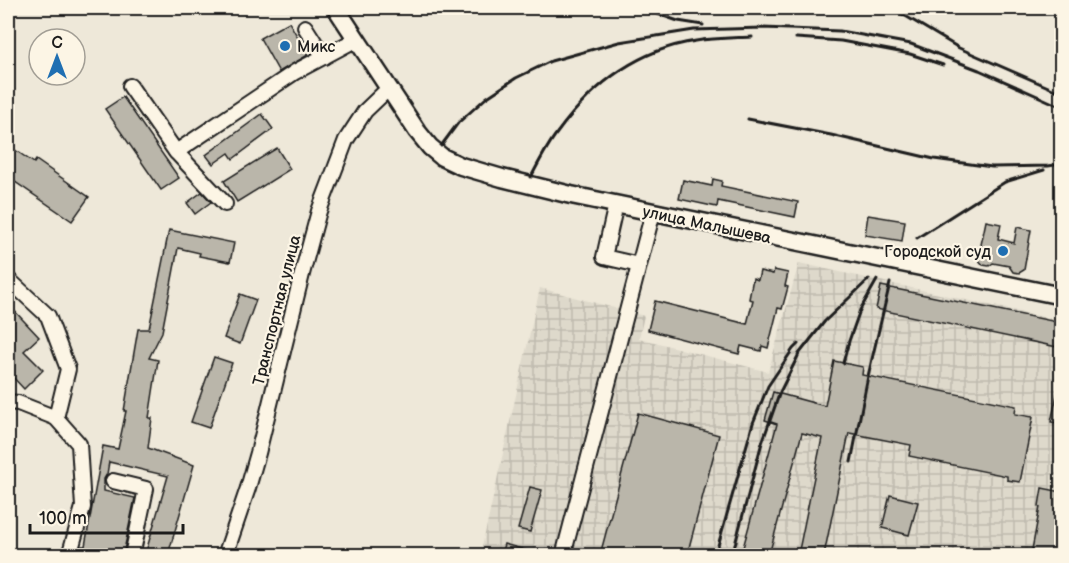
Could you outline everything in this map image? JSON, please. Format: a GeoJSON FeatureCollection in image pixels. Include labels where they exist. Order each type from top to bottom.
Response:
{"type":"FeatureCollection","features":[{"type":"Feature","properties":{"kind":"main road","name":"улица Малышева"},"geometry":{"type":"LineString","coordinates":[[336,8],[417,131],[442,157],[461,166],[502,178],[653,213],[1062,296]]}},
{"type":"Feature","properties":{"kind":"street"},"geometry":{"type":"LineString","coordinates":[[305,27],[324,57]]}},
{"type":"Feature","properties":{"kind":"street"},"geometry":{"type":"LineString","coordinates":[[176,152],[295,72],[357,39]]}},
{"type":"Feature","properties":{"kind":"street"},"geometry":{"type":"LineString","coordinates":[[130,86],[176,152],[225,204]]}},
{"type":"Feature","properties":{"kind":"street","name":"Транспортная улица"},"geometry":{"type":"LineString","coordinates":[[225,555],[258,453],[319,211],[346,140],[365,111],[389,88]]}},
{"type":"Feature","properties":{"kind":"street"},"geometry":{"type":"LineString","coordinates":[[616,204],[604,257],[639,265]]}},
{"type":"Feature","properties":{"kind":"street"},"geometry":{"type":"LineString","coordinates":[[563,555],[653,213]]}},
{"type":"Feature","properties":{"kind":"street"},"geometry":{"type":"LineString","coordinates":[[8,279],[48,316],[68,369],[56,418]]}},
{"type":"Feature","properties":{"kind":"street"},"geometry":{"type":"LineString","coordinates":[[8,402],[18,403],[56,418],[79,444],[82,507],[69,555]]}},
{"type":"Feature","properties":{"kind":"street"},"geometry":{"type":"LineString","coordinates":[[113,481],[146,489],[132,555]]}},
{"type":"Feature","properties":{"kind":"shaded area"},"geometry":{"type":"Polygon","coordinates":[[[799,263],[1061,321],[1061,555],[480,556],[540,288],[644,316],[639,338],[768,372],[799,263]]]}},
{"type":"Feature","properties":{"kind":"building"},"geometry":{"type":"Polygon","coordinates":[[[289,22],[308,55],[279,72],[260,38],[289,22]]]}},
{"type":"Feature","properties":{"kind":"building"},"geometry":{"type":"Polygon","coordinates":[[[123,97],[179,178],[161,190],[105,109],[123,97]]]}},
{"type":"Feature","properties":{"kind":"building"},"geometry":{"type":"Polygon","coordinates":[[[262,114],[273,129],[233,159],[229,153],[213,164],[206,155],[262,114]]]}},
{"type":"Feature","properties":{"kind":"building"},"geometry":{"type":"Polygon","coordinates":[[[8,145],[34,163],[36,160],[89,197],[72,221],[8,177],[8,145]]]}},
{"type":"Feature","properties":{"kind":"building"},"geometry":{"type":"Polygon","coordinates":[[[277,148],[290,169],[237,202],[224,181],[277,148]]]}},
{"type":"Feature","properties":{"kind":"building"},"geometry":{"type":"Polygon","coordinates":[[[713,179],[722,181],[721,186],[798,202],[795,217],[718,201],[717,207],[679,199],[683,180],[712,186],[713,179]]]}},
{"type":"Feature","properties":{"kind":"building"},"geometry":{"type":"Polygon","coordinates":[[[202,192],[211,202],[195,214],[187,203],[202,192]]]}},
{"type":"Feature","properties":{"kind":"building"},"geometry":{"type":"Polygon","coordinates":[[[868,215],[905,221],[902,241],[865,235],[868,215]]]}},
{"type":"Feature","properties":{"kind":"building","name":"Городской суд"},"geometry":{"type":"Polygon","coordinates":[[[986,221],[1001,224],[998,239],[1014,243],[1017,227],[1031,230],[1024,270],[1019,273],[1013,272],[1009,266],[993,263],[989,266],[983,265],[978,259],[986,221]]]}},
{"type":"Feature","properties":{"kind":"building"},"geometry":{"type":"Polygon","coordinates":[[[169,230],[234,243],[230,262],[199,256],[200,253],[178,248],[162,332],[149,358],[158,360],[149,418],[152,418],[148,448],[194,465],[168,555],[145,555],[168,476],[109,462],[104,479],[104,491],[135,498],[123,555],[80,555],[82,546],[85,546],[103,446],[118,449],[138,329],[149,329],[169,230]]]}},
{"type":"Feature","properties":{"kind":"building"},"geometry":{"type":"Polygon","coordinates":[[[774,270],[788,273],[785,286],[788,287],[782,309],[778,308],[768,348],[762,346],[761,351],[741,346],[739,354],[648,330],[655,301],[747,324],[753,300],[749,299],[753,278],[758,280],[760,271],[773,274],[774,270]]]}},
{"type":"Feature","properties":{"kind":"building"},"geometry":{"type":"Polygon","coordinates":[[[881,286],[1062,323],[1062,348],[876,309],[881,286]]]}},
{"type":"Feature","properties":{"kind":"building"},"geometry":{"type":"Polygon","coordinates":[[[240,294],[256,300],[240,344],[224,338],[240,294]]]}},
{"type":"Feature","properties":{"kind":"building"},"geometry":{"type":"Polygon","coordinates":[[[8,304],[39,337],[24,351],[43,370],[24,389],[8,372],[8,304]]]}},
{"type":"Feature","properties":{"kind":"building"},"geometry":{"type":"Polygon","coordinates":[[[214,357],[232,363],[209,428],[191,422],[214,357]]]}},
{"type":"Feature","properties":{"kind":"building"},"geometry":{"type":"Polygon","coordinates":[[[834,361],[863,367],[862,375],[1016,406],[1015,414],[1033,417],[1020,482],[1007,480],[1007,476],[909,456],[911,445],[849,433],[824,555],[798,555],[822,438],[802,433],[769,555],[741,555],[777,424],[765,420],[773,392],[825,406],[834,361]]]}},
{"type":"Feature","properties":{"kind":"building"},"geometry":{"type":"Polygon","coordinates":[[[1058,390],[1062,390],[1062,424],[1051,422],[1058,390]]]}},
{"type":"Feature","properties":{"kind":"building"},"geometry":{"type":"Polygon","coordinates":[[[638,413],[719,435],[687,555],[600,555],[638,413]]]}},
{"type":"Feature","properties":{"kind":"building"},"geometry":{"type":"Polygon","coordinates":[[[530,487],[542,490],[530,532],[518,529],[530,487]]]}},
{"type":"Feature","properties":{"kind":"building"},"geometry":{"type":"Polygon","coordinates":[[[1042,488],[1062,492],[1062,529],[1056,555],[1031,555],[1042,488]]]}},
{"type":"Feature","properties":{"kind":"building"},"geometry":{"type":"Polygon","coordinates":[[[890,495],[918,502],[909,535],[882,528],[890,495]]]}},
{"type":"Feature","properties":{"kind":"building"},"geometry":{"type":"Polygon","coordinates":[[[504,544],[536,553],[536,555],[501,555],[504,544]]]}},
{"type":"Feature","properties":{"kind":"railway"},"geometry":{"type":"LineString","coordinates":[[640,8],[678,21],[703,25]]}},
{"type":"Feature","properties":{"kind":"railway"},"geometry":{"type":"LineString","coordinates":[[892,8],[959,48],[1062,93]]}},
{"type":"Feature","properties":{"kind":"railway"},"geometry":{"type":"LineString","coordinates":[[441,146],[458,123],[486,98],[516,78],[551,61],[619,42],[694,30],[763,28],[840,31],[911,44],[979,70],[1062,107]]}},
{"type":"Feature","properties":{"kind":"railway"},"geometry":{"type":"LineString","coordinates":[[531,177],[550,143],[571,116],[585,100],[617,72],[654,52],[674,46],[710,39],[752,37]]}},
{"type":"Feature","properties":{"kind":"railway"},"geometry":{"type":"LineString","coordinates":[[796,38],[841,41],[910,54],[943,65]]}},
{"type":"Feature","properties":{"kind":"railway"},"geometry":{"type":"LineString","coordinates":[[748,119],[831,135],[934,159],[992,167],[1062,164]]}},
{"type":"Feature","properties":{"kind":"railway"},"geometry":{"type":"LineString","coordinates":[[917,238],[1005,182],[1044,170]]}},
{"type":"Feature","properties":{"kind":"railway"},"geometry":{"type":"LineString","coordinates":[[732,556],[761,446],[780,392],[799,354],[825,321],[869,279]]}},
{"type":"Feature","properties":{"kind":"railway"},"geometry":{"type":"LineString","coordinates":[[843,363],[860,310],[877,280]]}},
{"type":"Feature","properties":{"kind":"railway"},"geometry":{"type":"LineString","coordinates":[[851,462],[890,283]]}},
{"type":"Feature","properties":{"kind":"railway"},"geometry":{"type":"LineString","coordinates":[[715,556],[753,423],[768,386],[798,344]]}},
{"type":"Feature","properties":{"kind":"place","name":"Микс"},"geometry":{"type":"Point","coordinates":[285,46]}},
{"type":"Feature","properties":{"kind":"place","name":"Городской суд"},"geometry":{"type":"Point","coordinates":[1003,251]}}]}
